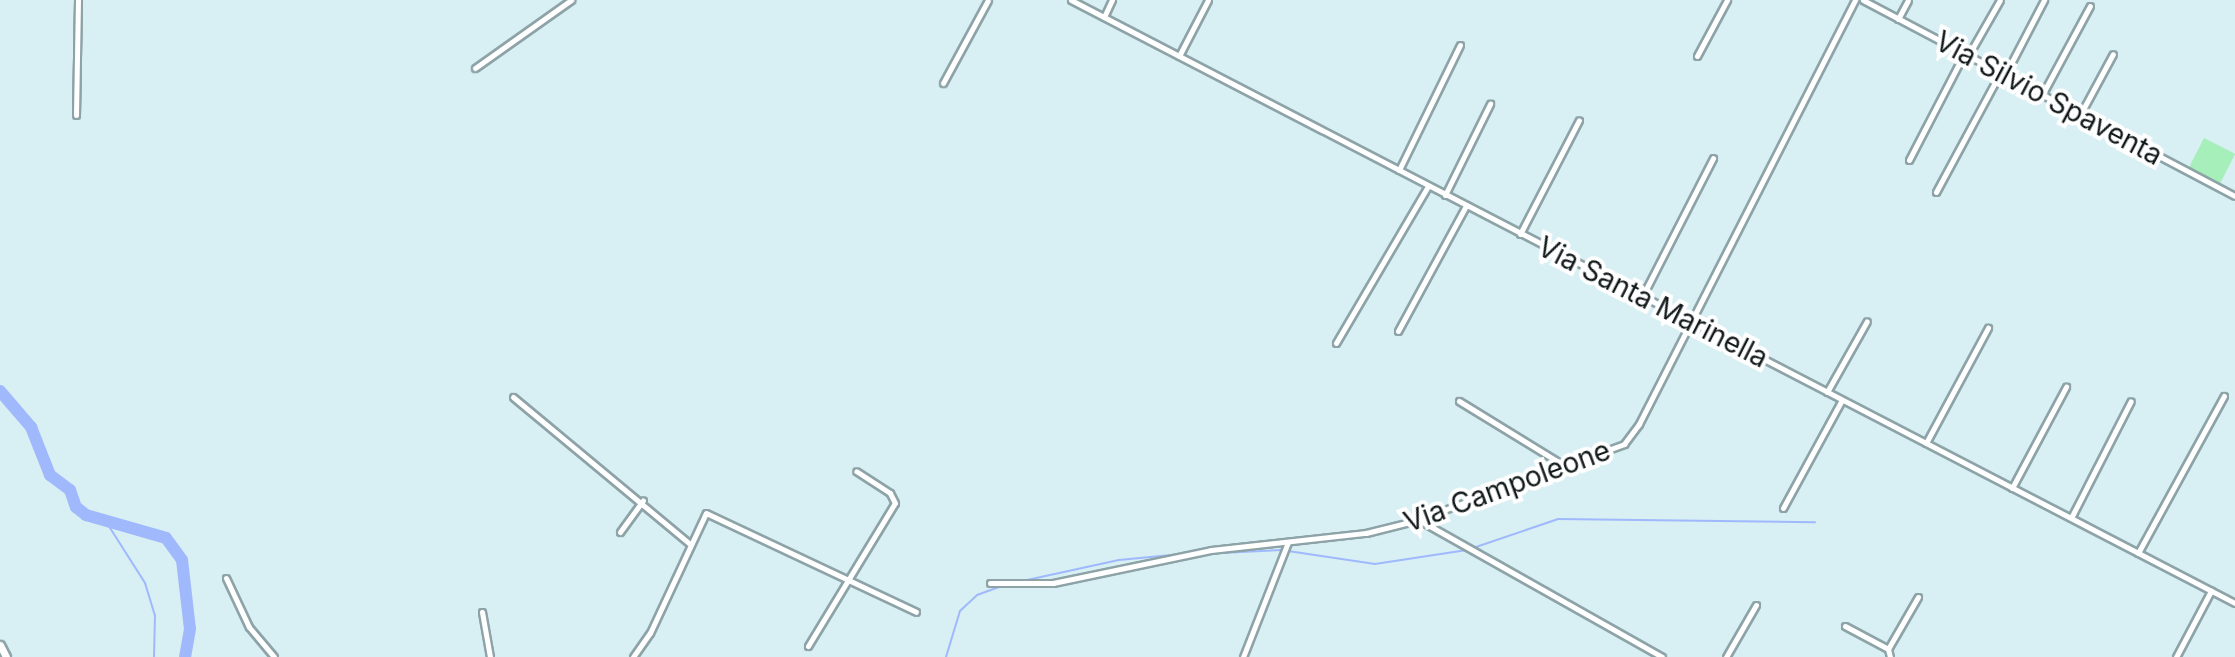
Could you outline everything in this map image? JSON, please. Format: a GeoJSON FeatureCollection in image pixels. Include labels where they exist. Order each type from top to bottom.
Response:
{"type":"FeatureCollection","features":[{"type":"Feature","properties":{"kind":"main road"},"geometry":{"type":"LineString","coordinates":[[0,645],[6,657]]}},
{"type":"Feature","properties":{"kind":"street"},"geometry":{"type":"LineString","coordinates":[[76,115],[78,0]]}},
{"type":"Feature","properties":{"kind":"street"},"geometry":{"type":"LineString","coordinates":[[475,68],[571,0]]}},
{"type":"Feature","properties":{"kind":"street"},"geometry":{"type":"LineString","coordinates":[[943,83],[988,0]]}},
{"type":"Feature","properties":{"kind":"street","name":"Via Santa Marinella"},"geometry":{"type":"LineString","coordinates":[[1071,0],[2235,603]]}},
{"type":"Feature","properties":{"kind":"street"},"geometry":{"type":"LineString","coordinates":[[1104,17],[1112,0]]}},
{"type":"Feature","properties":{"kind":"street"},"geometry":{"type":"LineString","coordinates":[[1179,56],[1208,0]]}},
{"type":"Feature","properties":{"kind":"street"},"geometry":{"type":"LineString","coordinates":[[1697,56],[1727,0]]}},
{"type":"Feature","properties":{"kind":"street","name":"Via Campoleone"},"geometry":{"type":"LineString","coordinates":[[990,583],[1053,583],[1204,552],[1349,536],[1418,519],[1566,466],[1630,438],[1855,0]]}},
{"type":"Feature","properties":{"kind":"street","name":"Via Silvio Spaventa"},"geometry":{"type":"LineString","coordinates":[[1863,0],[2235,196]]}},
{"type":"Feature","properties":{"kind":"street"},"geometry":{"type":"LineString","coordinates":[[1898,19],[1908,0]]}},
{"type":"Feature","properties":{"kind":"street"},"geometry":{"type":"LineString","coordinates":[[1909,160],[2000,0]]}},
{"type":"Feature","properties":{"kind":"street"},"geometry":{"type":"LineString","coordinates":[[1936,192],[2044,0]]}},
{"type":"Feature","properties":{"kind":"street"},"geometry":{"type":"LineString","coordinates":[[2042,95],[2090,6]]}},
{"type":"Feature","properties":{"kind":"street"},"geometry":{"type":"LineString","coordinates":[[1399,170],[1460,45]]}},
{"type":"Feature","properties":{"kind":"street"},"geometry":{"type":"LineString","coordinates":[[2080,115],[2113,54]]}},
{"type":"Feature","properties":{"kind":"street"},"geometry":{"type":"LineString","coordinates":[[1445,195],[1490,104]]}},
{"type":"Feature","properties":{"kind":"street"},"geometry":{"type":"LineString","coordinates":[[1520,234],[1579,120]]}},
{"type":"Feature","properties":{"kind":"street"},"geometry":{"type":"LineString","coordinates":[[1642,297],[1713,158]]}},
{"type":"Feature","properties":{"kind":"street"},"geometry":{"type":"LineString","coordinates":[[1336,343],[1428,186]]}},
{"type":"Feature","properties":{"kind":"street"},"geometry":{"type":"LineString","coordinates":[[1398,331],[1466,206]]}},
{"type":"Feature","properties":{"kind":"street"},"geometry":{"type":"LineString","coordinates":[[1827,392],[1867,321]]}},
{"type":"Feature","properties":{"kind":"street"},"geometry":{"type":"LineString","coordinates":[[1926,443],[1988,328]]}},
{"type":"Feature","properties":{"kind":"street"},"geometry":{"type":"LineString","coordinates":[[2012,488],[2066,387]]}},
{"type":"Feature","properties":{"kind":"street"},"geometry":{"type":"LineString","coordinates":[[2138,553],[2224,396]]}},
{"type":"Feature","properties":{"kind":"street"},"geometry":{"type":"LineString","coordinates":[[513,397],[643,500],[691,545]]}},
{"type":"Feature","properties":{"kind":"street"},"geometry":{"type":"LineString","coordinates":[[1783,508],[1842,400]]}},
{"type":"Feature","properties":{"kind":"street"},"geometry":{"type":"LineString","coordinates":[[1459,401],[1566,466]]}},
{"type":"Feature","properties":{"kind":"street"},"geometry":{"type":"LineString","coordinates":[[2071,518],[2131,401]]}},
{"type":"Feature","properties":{"kind":"street"},"geometry":{"type":"LineString","coordinates":[[808,646],[895,502],[856,471]]}},
{"type":"Feature","properties":{"kind":"street"},"geometry":{"type":"LineString","coordinates":[[620,532],[643,500]]}},
{"type":"Feature","properties":{"kind":"street"},"geometry":{"type":"LineString","coordinates":[[633,657],[650,633],[706,513],[916,612]]}},
{"type":"Feature","properties":{"kind":"street"},"geometry":{"type":"LineString","coordinates":[[1418,519],[1662,657]]}},
{"type":"Feature","properties":{"kind":"street"},"geometry":{"type":"LineString","coordinates":[[1243,657],[1288,542]]}},
{"type":"Feature","properties":{"kind":"street"},"geometry":{"type":"LineString","coordinates":[[226,578],[249,627],[274,657]]}},
{"type":"Feature","properties":{"kind":"street"},"geometry":{"type":"LineString","coordinates":[[2176,657],[2211,591]]}},
{"type":"Feature","properties":{"kind":"street"},"geometry":{"type":"LineString","coordinates":[[1890,657],[1888,649],[1918,597]]}},
{"type":"Feature","properties":{"kind":"street"},"geometry":{"type":"LineString","coordinates":[[1726,657],[1756,605]]}},
{"type":"Feature","properties":{"kind":"street"},"geometry":{"type":"LineString","coordinates":[[482,612],[490,657]]}},
{"type":"Feature","properties":{"kind":"street"},"geometry":{"type":"LineString","coordinates":[[1845,626],[1888,649]]}},
{"type":"Feature","properties":{"kind":"green space"},"geometry":{"type":"Polygon","coordinates":[[[2204,138],[2235,154],[2220,184],[2189,168],[2204,138]]]}},
{"type":"Feature","properties":{"kind":"waterway"},"geometry":{"type":"LineString","coordinates":[[0,391],[31,427],[50,475],[70,490],[76,507],[86,515],[166,538],[182,560],[190,629],[185,657]]}},
{"type":"Feature","properties":{"kind":"waterway"},"geometry":{"type":"LineString","coordinates":[[1473,548],[1558,519],[1815,522]]}},
{"type":"Feature","properties":{"kind":"waterway"},"geometry":{"type":"LineString","coordinates":[[105,520],[145,583],[155,615],[154,657]]}},
{"type":"Feature","properties":{"kind":"waterway"},"geometry":{"type":"LineString","coordinates":[[1200,554],[1282,550]]}},
{"type":"Feature","properties":{"kind":"waterway"},"geometry":{"type":"LineString","coordinates":[[1288,551],[1375,564],[1467,550]]}},
{"type":"Feature","properties":{"kind":"waterway"},"geometry":{"type":"LineString","coordinates":[[1027,580],[1119,560],[1182,554]]}},
{"type":"Feature","properties":{"kind":"waterway"},"geometry":{"type":"LineString","coordinates":[[946,657],[960,611],[977,595],[1005,585]]}}]}
